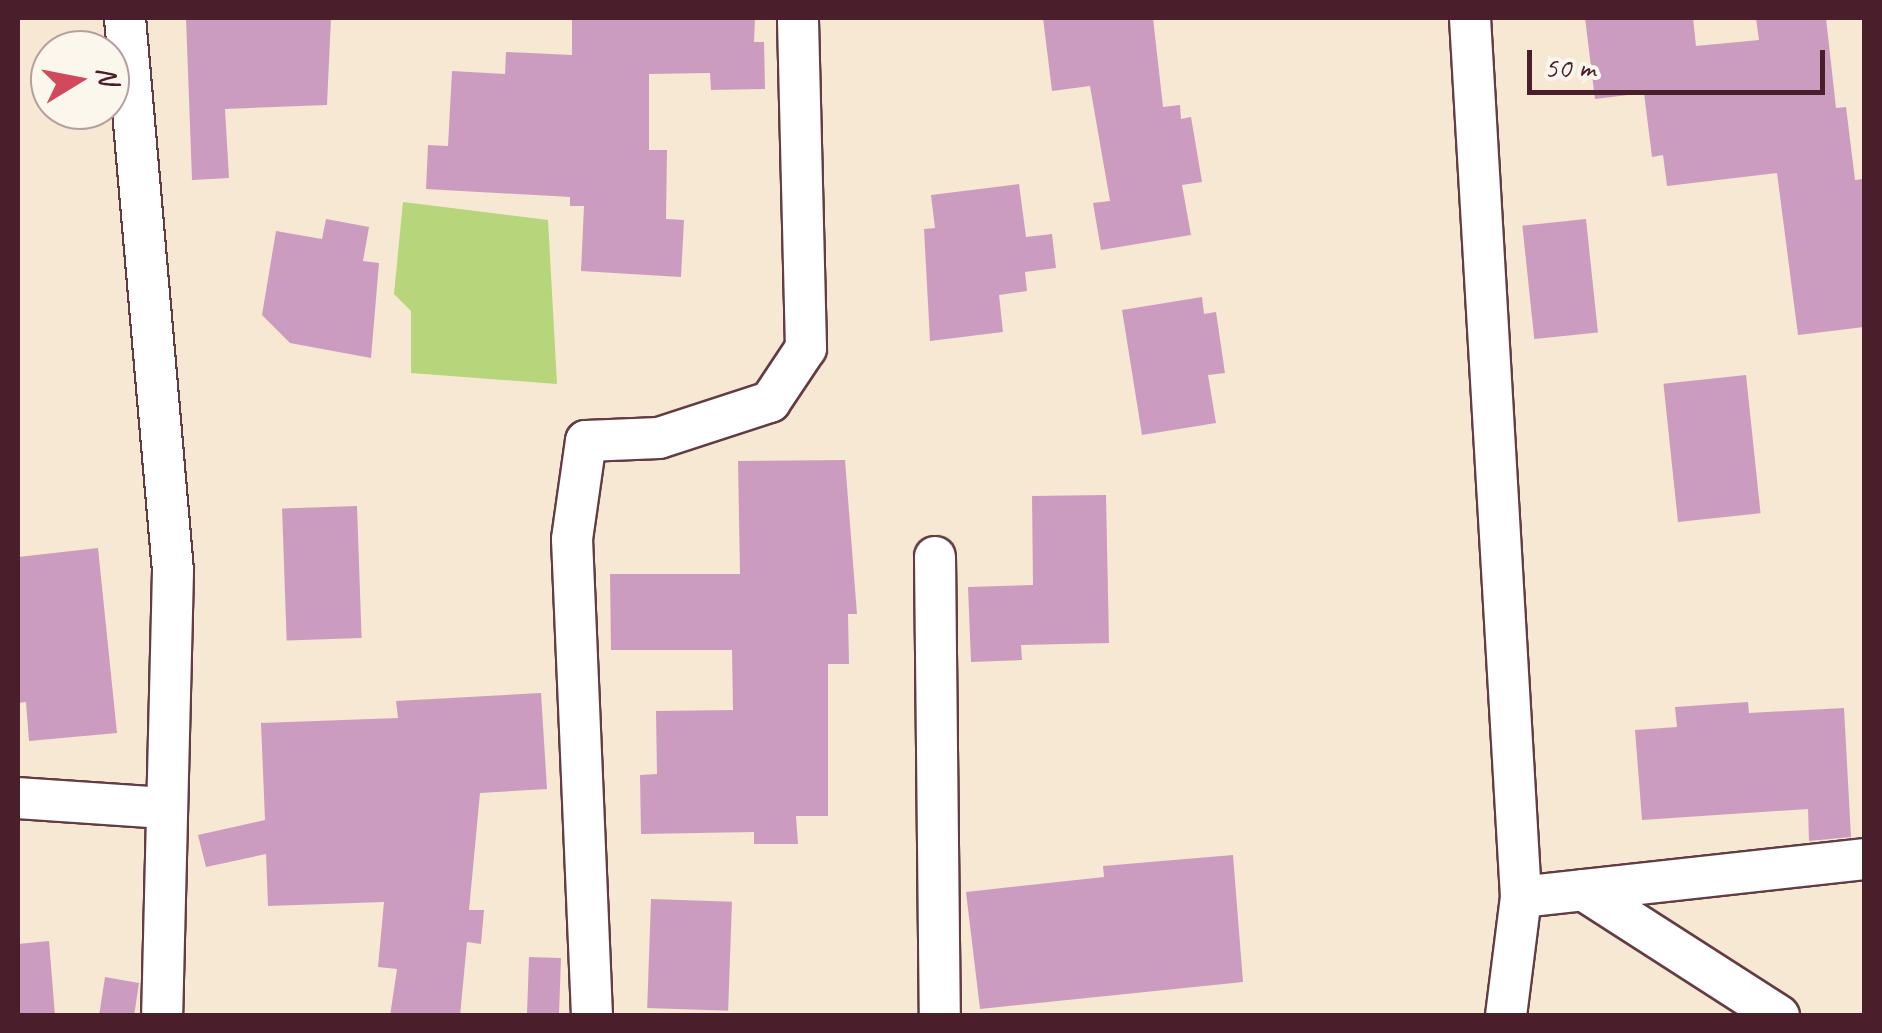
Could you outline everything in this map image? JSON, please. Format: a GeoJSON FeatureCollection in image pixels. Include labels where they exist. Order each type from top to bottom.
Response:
{"type":"FeatureCollection","features":[{"type":"Feature","properties":{"kind":"street"},"geometry":{"type":"LineString","coordinates":[[124,18],[173,572],[163,808],[162,1016]]}},
{"type":"Feature","properties":{"kind":"street"},"geometry":{"type":"LineString","coordinates":[[592,1016],[572,539],[586,441],[659,438],[770,402],[806,348],[798,18]]}},
{"type":"Feature","properties":{"kind":"street"},"geometry":{"type":"LineString","coordinates":[[1470,18],[1521,897],[1506,1016]]}},
{"type":"Feature","properties":{"kind":"street"},"geometry":{"type":"LineString","coordinates":[[936,557],[940,1016]]}},
{"type":"Feature","properties":{"kind":"street"},"geometry":{"type":"LineString","coordinates":[[18,798],[163,808]]}},
{"type":"Feature","properties":{"kind":"street"},"geometry":{"type":"LineString","coordinates":[[1521,897],[1864,859]]}},
{"type":"Feature","properties":{"kind":"street"},"geometry":{"type":"LineString","coordinates":[[1583,890],[1779,1016]]}},
{"type":"Feature","properties":{"kind":"green space"},"geometry":{"type":"Polygon","coordinates":[[[403,202],[548,220],[557,384],[411,373],[411,311],[394,294],[403,202]]]}},
{"type":"Feature","properties":{"kind":"building"},"geometry":{"type":"Polygon","coordinates":[[[186,18],[331,18],[327,105],[225,109],[229,178],[192,180],[186,18]]]}},
{"type":"Feature","properties":{"kind":"building"},"geometry":{"type":"Polygon","coordinates":[[[572,18],[755,18],[754,42],[764,42],[765,89],[711,90],[710,73],[649,74],[649,150],[667,150],[666,219],[684,220],[681,277],[581,271],[584,206],[570,206],[570,197],[426,189],[428,145],[448,146],[452,71],[505,74],[506,52],[572,55],[572,18]]]}},
{"type":"Feature","properties":{"kind":"building"},"geometry":{"type":"Polygon","coordinates":[[[1043,18],[1153,18],[1163,107],[1180,105],[1181,119],[1191,117],[1202,182],[1182,185],[1191,235],[1101,250],[1093,203],[1110,201],[1090,86],[1052,91],[1043,18]]]}},
{"type":"Feature","properties":{"kind":"building"},"geometry":{"type":"Polygon","coordinates":[[[1585,18],[1693,18],[1696,46],[1759,40],[1756,18],[1826,18],[1836,108],[1846,107],[1855,180],[1864,179],[1864,327],[1798,335],[1777,173],[1667,186],[1663,155],[1652,157],[1644,93],[1595,99],[1585,18]]]}},
{"type":"Feature","properties":{"kind":"building"},"geometry":{"type":"Polygon","coordinates":[[[1019,184],[1026,237],[1052,234],[1056,268],[1025,272],[1027,291],[999,295],[1003,332],[930,341],[924,229],[935,228],[931,195],[1019,184]]]}},
{"type":"Feature","properties":{"kind":"building"},"geometry":{"type":"Polygon","coordinates":[[[326,219],[369,227],[363,261],[379,263],[371,358],[290,343],[262,315],[276,231],[322,239],[326,219]]]}},
{"type":"Feature","properties":{"kind":"building"},"geometry":{"type":"Polygon","coordinates":[[[1586,219],[1598,332],[1534,339],[1522,226],[1586,219]]]}},
{"type":"Feature","properties":{"kind":"building"},"geometry":{"type":"Polygon","coordinates":[[[1202,297],[1204,314],[1216,312],[1225,373],[1208,375],[1216,423],[1142,435],[1122,310],[1202,297]]]}},
{"type":"Feature","properties":{"kind":"building"},"geometry":{"type":"Polygon","coordinates":[[[1746,375],[1761,513],[1678,522],[1663,384],[1746,375]]]}},
{"type":"Feature","properties":{"kind":"building"},"geometry":{"type":"Polygon","coordinates":[[[845,460],[857,614],[848,614],[849,664],[828,664],[828,816],[796,816],[798,844],[754,844],[754,832],[641,834],[640,775],[657,774],[656,711],[733,710],[732,650],[611,650],[610,574],[740,574],[738,461],[845,460]]]}},
{"type":"Feature","properties":{"kind":"building"},"geometry":{"type":"Polygon","coordinates":[[[1106,495],[1109,643],[1021,645],[1022,660],[971,662],[968,587],[1033,585],[1032,496],[1106,495]]]}},
{"type":"Feature","properties":{"kind":"building"},"geometry":{"type":"Polygon","coordinates":[[[357,506],[362,638],[287,641],[282,509],[357,506]]]}},
{"type":"Feature","properties":{"kind":"building"},"geometry":{"type":"Polygon","coordinates":[[[98,548],[117,733],[29,741],[26,702],[18,703],[18,557],[98,548]]]}},
{"type":"Feature","properties":{"kind":"building"},"geometry":{"type":"Polygon","coordinates":[[[541,693],[547,789],[480,793],[469,910],[484,910],[481,944],[467,942],[460,1016],[390,1016],[397,969],[378,967],[384,902],[268,906],[266,854],[206,867],[198,835],[265,820],[261,723],[398,718],[396,701],[541,693]]]}},
{"type":"Feature","properties":{"kind":"building"},"geometry":{"type":"Polygon","coordinates":[[[1748,702],[1749,713],[1844,708],[1851,837],[1809,841],[1808,809],[1642,820],[1635,730],[1677,727],[1675,707],[1748,702]]]}},
{"type":"Feature","properties":{"kind":"building"},"geometry":{"type":"Polygon","coordinates":[[[1233,855],[1243,982],[980,1009],[966,892],[1104,877],[1103,866],[1233,855]]]}},
{"type":"Feature","properties":{"kind":"building"},"geometry":{"type":"Polygon","coordinates":[[[651,899],[732,902],[728,1011],[647,1008],[651,899]]]}},
{"type":"Feature","properties":{"kind":"building"},"geometry":{"type":"Polygon","coordinates":[[[49,941],[55,1016],[18,1016],[18,944],[49,941]]]}},
{"type":"Feature","properties":{"kind":"building"},"geometry":{"type":"Polygon","coordinates":[[[529,957],[561,958],[559,1016],[527,1016],[529,957]]]}},
{"type":"Feature","properties":{"kind":"building"},"geometry":{"type":"Polygon","coordinates":[[[105,977],[139,983],[134,1016],[99,1016],[105,977]]]}}]}
